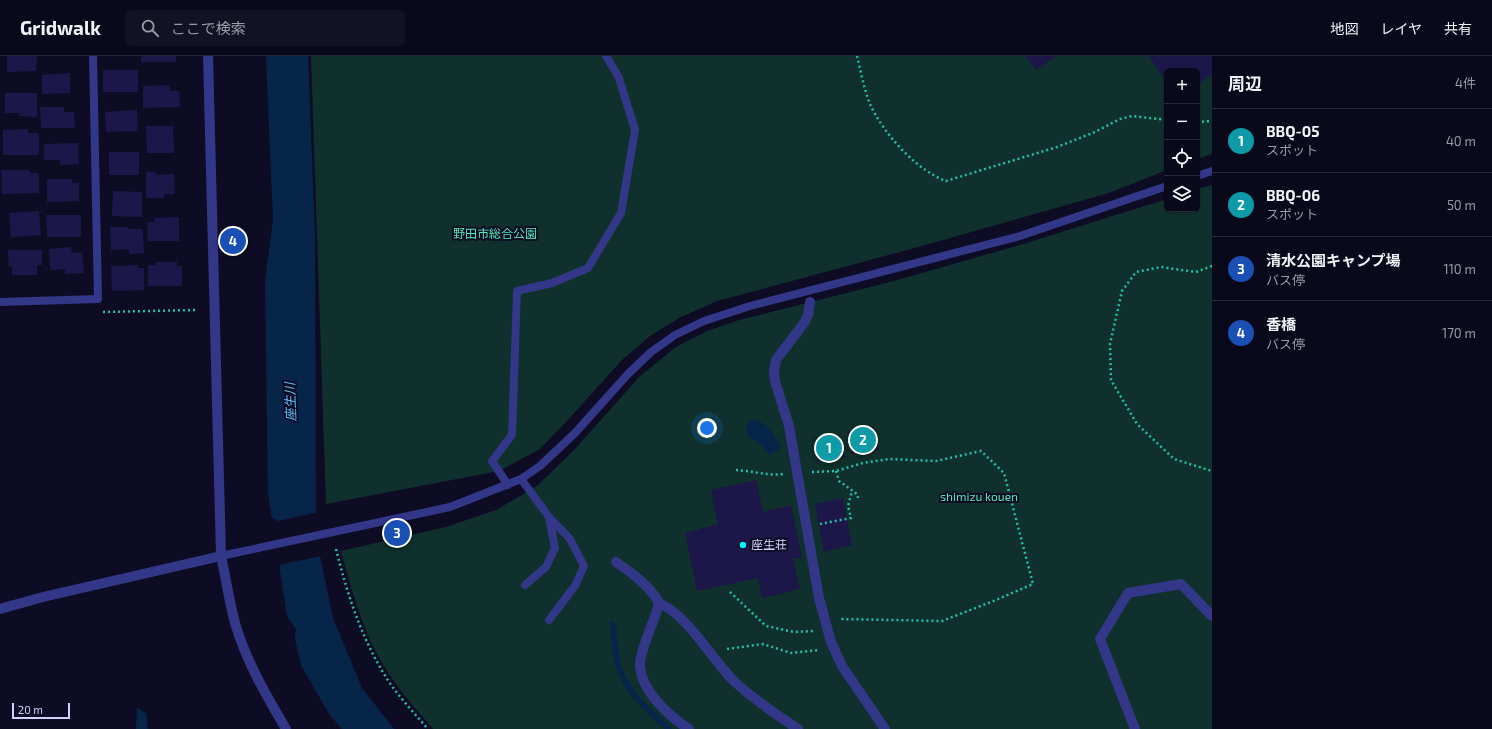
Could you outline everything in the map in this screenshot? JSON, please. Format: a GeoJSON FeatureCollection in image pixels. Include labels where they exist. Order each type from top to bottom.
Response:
{"type":"FeatureCollection","features":[{"type":"Feature","properties":{"kind":"street"},"geometry":{"type":"LineString","coordinates":[[208,56],[221,556],[236,623],[245,649],[263,689],[286,729]]}},
{"type":"Feature","properties":{"kind":"street"},"geometry":{"type":"LineString","coordinates":[[810,302],[808,315],[804,323],[776,360],[774,371],[775,380],[789,426],[819,598],[828,630],[834,649],[846,673],[885,729]]}},
{"type":"Feature","properties":{"kind":"street"},"geometry":{"type":"LineString","coordinates":[[0,609],[43,597],[221,556]]}},
{"type":"Feature","properties":{"kind":"street"},"geometry":{"type":"LineString","coordinates":[[616,562],[633,574],[656,596],[659,603],[642,652],[640,664],[642,673],[656,701],[675,720],[689,729]]}},
{"type":"Feature","properties":{"kind":"street"},"geometry":{"type":"LineString","coordinates":[[1135,729],[1100,640],[1128,593],[1181,584],[1212,616]]}},
{"type":"Feature","properties":{"kind":"street"},"geometry":{"type":"LineString","coordinates":[[659,603],[670,608],[685,622],[734,681],[760,704],[798,729]]}},
{"type":"Feature","properties":{"kind":"lane"},"geometry":{"type":"LineString","coordinates":[[0,302],[98,299],[93,56]]}},
{"type":"Feature","properties":{"kind":"lane"},"geometry":{"type":"LineString","coordinates":[[508,485],[492,461],[512,435],[517,291],[552,283],[588,268],[621,213],[635,130],[619,78],[606,56]]}},
{"type":"Feature","properties":{"kind":"lane"},"geometry":{"type":"LineString","coordinates":[[1200,175],[1212,171]]}},
{"type":"Feature","properties":{"kind":"lane"},"geometry":{"type":"LineString","coordinates":[[221,556],[450,507],[521,479],[540,466],[575,433],[628,374],[652,352],[675,335],[704,321],[750,306],[1020,236],[1164,187]]}},
{"type":"Feature","properties":{"kind":"lane"},"geometry":{"type":"LineString","coordinates":[[521,479],[549,517],[570,539],[584,566],[575,586],[549,620]]}},
{"type":"Feature","properties":{"kind":"lane"},"geometry":{"type":"LineString","coordinates":[[525,585],[546,568],[555,548],[549,517]]}},
{"type":"Feature","properties":{"kind":"path"},"geometry":{"type":"LineString","coordinates":[[857,56],[870,102],[880,123],[914,161],[934,177],[946,181],[1057,147],[1095,132],[1120,119],[1132,116],[1164,120]]}},
{"type":"Feature","properties":{"kind":"path"},"geometry":{"type":"LineString","coordinates":[[1200,122],[1212,122]]}},
{"type":"Feature","properties":{"kind":"path"},"geometry":{"type":"LineString","coordinates":[[1212,266],[1196,272],[1160,267],[1136,272],[1122,290],[1110,344],[1111,380],[1137,424],[1174,459],[1212,471]]}},
{"type":"Feature","properties":{"kind":"path"},"geometry":{"type":"LineString","coordinates":[[98,299],[98,312],[195,310]]}},
{"type":"Feature","properties":{"kind":"path"},"geometry":{"type":"LineString","coordinates":[[736,470],[753,471],[771,476],[798,472],[836,471],[863,463],[889,459],[936,461],[980,451],[1004,474],[1033,584],[996,600],[942,620],[825,619]]}},
{"type":"Feature","properties":{"kind":"path"},"geometry":{"type":"LineString","coordinates":[[836,471],[839,481],[852,492],[857,494],[858,498]]}},
{"type":"Feature","properties":{"kind":"path"},"geometry":{"type":"LineString","coordinates":[[807,527],[851,518],[848,506],[852,492]]}},
{"type":"Feature","properties":{"kind":"path"},"geometry":{"type":"LineString","coordinates":[[336,549],[349,599],[363,635],[390,682],[428,729]]}},
{"type":"Feature","properties":{"kind":"path"},"geometry":{"type":"LineString","coordinates":[[730,592],[766,626],[794,632],[828,630]]}},
{"type":"Feature","properties":{"kind":"path"},"geometry":{"type":"LineString","coordinates":[[722,645],[728,649],[762,644],[791,653],[834,649]]}},
{"type":"Feature","properties":{"kind":"green space","name":"野田市総合公園"},"geometry":{"type":"Polygon","coordinates":[[[311,56],[1212,56],[1212,154],[1200,158],[1200,68],[1164,68],[1164,171],[1109,193],[922,246],[717,301],[681,317],[650,336],[622,360],[540,449],[499,471],[326,504],[311,56]]]}},
{"type":"Feature","properties":{"kind":"green space","name":"shimizu kouen"},"geometry":{"type":"Polygon","coordinates":[[[1212,185],[1212,729],[433,729],[405,696],[386,669],[362,620],[341,551],[446,527],[496,510],[537,486],[575,449],[640,376],[676,347],[707,331],[739,320],[894,281],[1023,244],[1164,200],[1164,212],[1200,212],[1200,188],[1212,185]]]}},
{"type":"Feature","properties":{"kind":"water","name":"座生川"},"geometry":{"type":"Polygon","coordinates":[[[266,56],[308,56],[315,230],[316,509],[320,556],[333,618],[362,688],[394,729],[342,729],[329,714],[301,665],[295,639],[296,629],[287,616],[268,493],[265,281],[273,220],[266,56]]]}},
{"type":"Feature","properties":{"kind":"water"},"geometry":{"type":"Polygon","coordinates":[[[754,419],[764,424],[770,430],[781,448],[769,455],[761,445],[749,437],[746,424],[754,419]]]}},
{"type":"Feature","properties":{"kind":"water"},"geometry":{"type":"Polygon","coordinates":[[[137,708],[146,713],[148,729],[136,729],[137,708]]]}},
{"type":"Feature","properties":{"kind":"pier"},"geometry":{"type":"Polygon","coordinates":[[[319,512],[322,556],[282,564],[277,569],[269,516],[278,521],[319,512]]]}},
{"type":"Feature","properties":{"kind":"building"},"geometry":{"type":"Polygon","coordinates":[[[7,56],[37,56],[36,71],[7,72],[7,56]]]}},
{"type":"Feature","properties":{"kind":"building"},"geometry":{"type":"Polygon","coordinates":[[[141,56],[176,56],[176,62],[141,62],[141,56]]]}},
{"type":"Feature","properties":{"kind":"building"},"geometry":{"type":"Polygon","coordinates":[[[1026,56],[1056,56],[1036,70],[1026,56]]]}},
{"type":"Feature","properties":{"kind":"building"},"geometry":{"type":"Polygon","coordinates":[[[1149,56],[1212,56],[1212,74],[1200,83],[1200,68],[1164,68],[1164,78],[1149,56]]]}},
{"type":"Feature","properties":{"kind":"building"},"geometry":{"type":"Polygon","coordinates":[[[103,70],[138,70],[138,92],[103,92],[103,70]]]}},
{"type":"Feature","properties":{"kind":"building"},"geometry":{"type":"Polygon","coordinates":[[[70,73],[70,93],[42,94],[42,75],[70,73]]]}},
{"type":"Feature","properties":{"kind":"building"},"geometry":{"type":"Polygon","coordinates":[[[170,85],[170,91],[179,91],[180,107],[143,108],[143,86],[170,85]]]}},
{"type":"Feature","properties":{"kind":"building"},"geometry":{"type":"Polygon","coordinates":[[[5,93],[37,93],[37,117],[19,116],[19,113],[5,113],[5,93]]]}},
{"type":"Feature","properties":{"kind":"building"},"geometry":{"type":"Polygon","coordinates":[[[40,107],[64,107],[64,112],[74,112],[75,128],[41,128],[40,107]]]}},
{"type":"Feature","properties":{"kind":"building"},"geometry":{"type":"Polygon","coordinates":[[[137,110],[138,131],[106,132],[105,112],[137,110]]]}},
{"type":"Feature","properties":{"kind":"building"},"geometry":{"type":"Polygon","coordinates":[[[146,126],[173,126],[174,153],[147,153],[146,126]]]}},
{"type":"Feature","properties":{"kind":"building"},"geometry":{"type":"Polygon","coordinates":[[[28,129],[28,133],[39,133],[39,155],[3,155],[3,130],[28,129]]]}},
{"type":"Feature","properties":{"kind":"building"},"geometry":{"type":"Polygon","coordinates":[[[78,143],[79,164],[60,165],[60,160],[44,160],[44,144],[78,143]]]}},
{"type":"Feature","properties":{"kind":"building"},"geometry":{"type":"Polygon","coordinates":[[[109,152],[139,152],[139,175],[109,175],[109,152]]]}},
{"type":"Feature","properties":{"kind":"building"},"geometry":{"type":"Polygon","coordinates":[[[1,170],[29,170],[30,173],[39,173],[39,193],[2,194],[1,170]]]}},
{"type":"Feature","properties":{"kind":"building"},"geometry":{"type":"Polygon","coordinates":[[[146,172],[155,172],[156,175],[174,174],[175,194],[164,194],[164,198],[146,198],[146,172]]]}},
{"type":"Feature","properties":{"kind":"building"},"geometry":{"type":"Polygon","coordinates":[[[47,179],[72,179],[72,183],[79,183],[79,201],[47,202],[47,179]]]}},
{"type":"Feature","properties":{"kind":"building"},"geometry":{"type":"Polygon","coordinates":[[[113,191],[142,192],[142,217],[112,216],[113,191]]]}},
{"type":"Feature","properties":{"kind":"building"},"geometry":{"type":"Polygon","coordinates":[[[39,211],[41,235],[11,237],[9,213],[39,211]]]}},
{"type":"Feature","properties":{"kind":"building"},"geometry":{"type":"Polygon","coordinates":[[[46,215],[81,215],[81,237],[47,237],[46,215]]]}},
{"type":"Feature","properties":{"kind":"building"},"geometry":{"type":"Polygon","coordinates":[[[179,217],[179,241],[148,241],[147,222],[155,222],[154,218],[179,217]]]}},
{"type":"Feature","properties":{"kind":"building"},"geometry":{"type":"Polygon","coordinates":[[[110,227],[143,229],[144,253],[129,254],[129,249],[111,250],[110,227]]]}},
{"type":"Feature","properties":{"kind":"building"},"geometry":{"type":"Polygon","coordinates":[[[71,247],[72,253],[82,252],[84,273],[65,274],[65,269],[50,270],[49,249],[71,247]]]}},
{"type":"Feature","properties":{"kind":"building"},"geometry":{"type":"Polygon","coordinates":[[[8,250],[42,250],[42,265],[37,265],[37,275],[12,275],[12,266],[9,267],[8,250]]]}},
{"type":"Feature","properties":{"kind":"building"},"geometry":{"type":"Polygon","coordinates":[[[156,262],[177,262],[177,266],[182,266],[182,286],[148,286],[148,265],[156,265],[156,262]]]}},
{"type":"Feature","properties":{"kind":"building"},"geometry":{"type":"Polygon","coordinates":[[[138,265],[138,268],[144,268],[144,290],[112,291],[111,266],[138,265]]]}},
{"type":"Feature","properties":{"kind":"building"},"geometry":{"type":"Polygon","coordinates":[[[873,426],[879,449],[852,454],[848,432],[873,426]]]}},
{"type":"Feature","properties":{"kind":"building"},"geometry":{"type":"Polygon","coordinates":[[[839,434],[845,457],[818,462],[814,439],[839,434]]]}},
{"type":"Feature","properties":{"kind":"building","name":"座生荘"},"geometry":{"type":"Polygon","coordinates":[[[756,480],[763,512],[791,505],[802,558],[793,559],[800,589],[762,598],[758,578],[697,591],[685,533],[718,524],[711,490],[756,480]]]}},
{"type":"Feature","properties":{"kind":"building"},"geometry":{"type":"Polygon","coordinates":[[[843,498],[852,545],[824,552],[815,504],[843,498]]]}},
{"type":"Feature","properties":{"kind":"waterway"},"geometry":{"type":"LineString","coordinates":[[613,624],[616,657],[623,677],[640,701],[669,729]]}},
{"type":"Feature","properties":{"kind":"place","name":"香橋"},"geometry":{"type":"Point","coordinates":[233,241]}},
{"type":"Feature","properties":{"kind":"place","name":"BBQ-06"},"geometry":{"type":"Point","coordinates":[863,440]}},
{"type":"Feature","properties":{"kind":"place","name":"BBQ-05"},"geometry":{"type":"Point","coordinates":[829,448]}},
{"type":"Feature","properties":{"kind":"place","name":"清水公園キャンプ場"},"geometry":{"type":"Point","coordinates":[397,533]}},
{"type":"Feature","properties":{"kind":"place","name":"座生荘"},"geometry":{"type":"Point","coordinates":[743,545]}}]}
